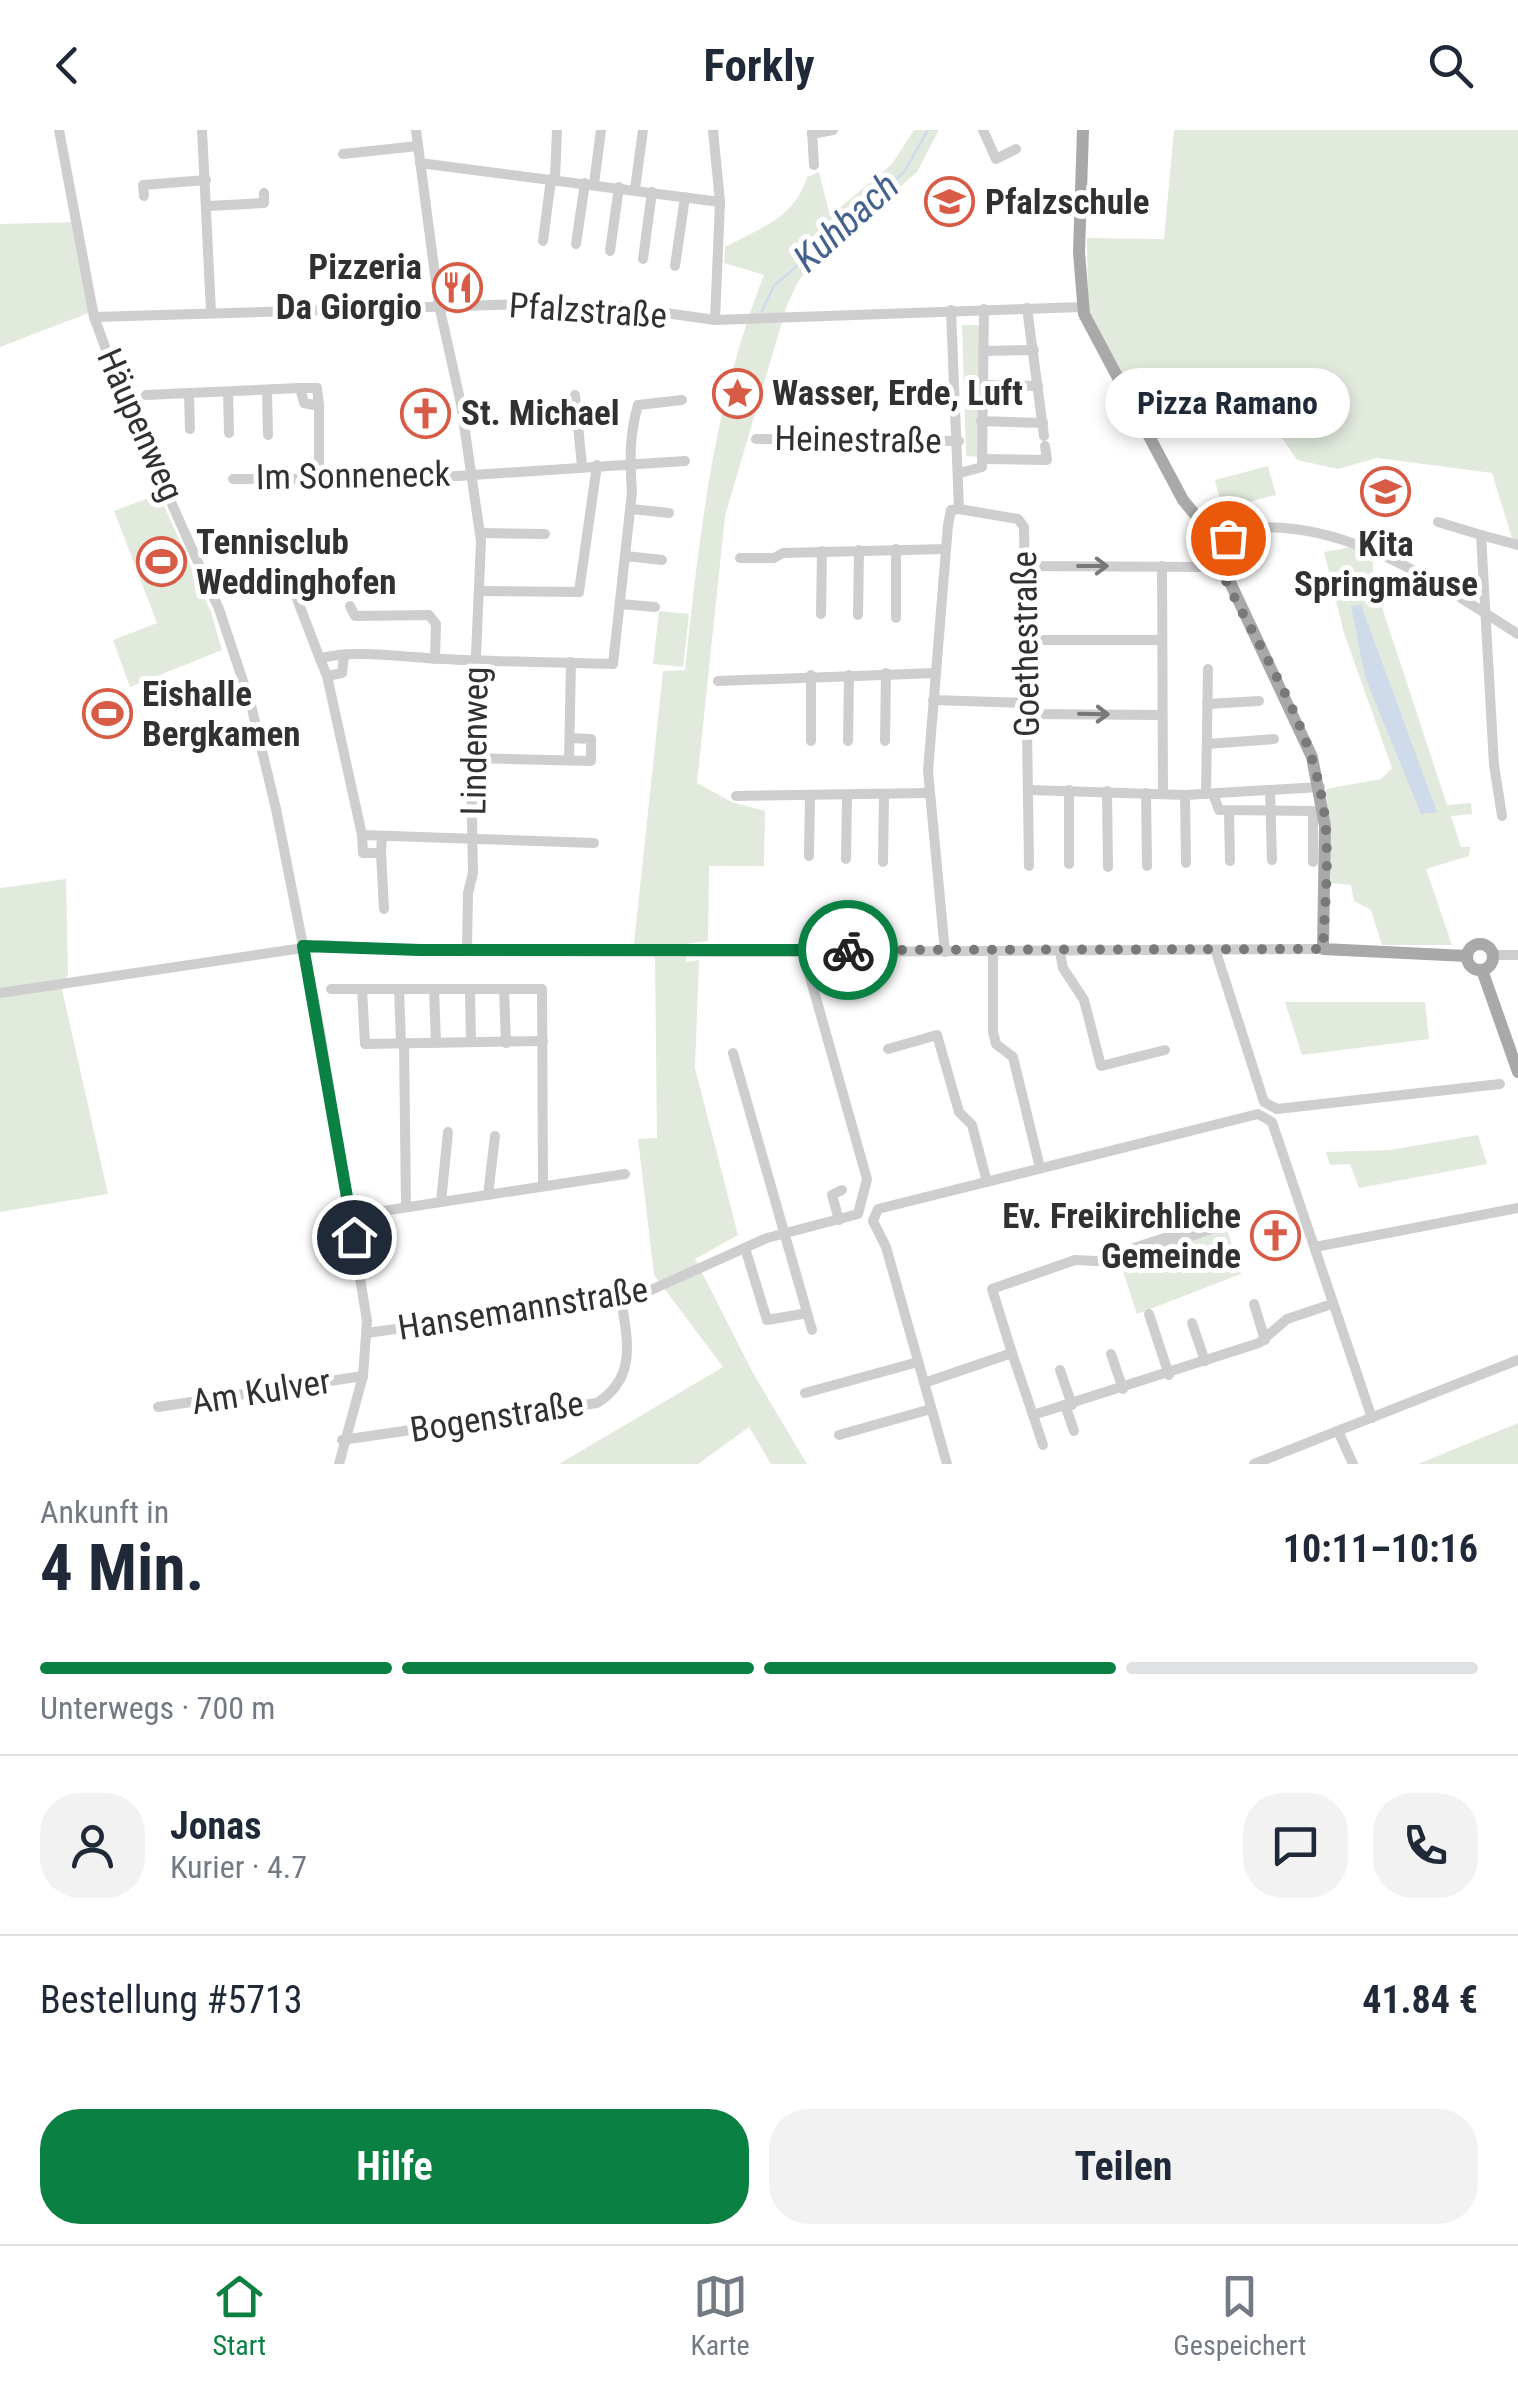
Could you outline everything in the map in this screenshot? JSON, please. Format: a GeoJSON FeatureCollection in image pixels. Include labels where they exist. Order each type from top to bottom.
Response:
{"type":"FeatureCollection","features":[{"type":"Feature","properties":{"kind":"main road"},"geometry":{"type":"LineString","coordinates":[[1083,130],[1079,252],[1083,307],[1100,349],[1179,489],[1206,520]]}},
{"type":"Feature","properties":{"kind":"main road"},"geometry":{"type":"LineString","coordinates":[[1206,520],[1221,518],[1229,530],[1223,543],[1212,546]]}},
{"type":"Feature","properties":{"kind":"main road"},"geometry":{"type":"LineString","coordinates":[[1206,520],[1202,539],[1212,546],[1299,724],[1320,787],[1326,844],[1323,949],[1467,956]]}},
{"type":"Feature","properties":{"kind":"main road"},"geometry":{"type":"LineString","coordinates":[[1478,944],[1493,955],[1491,965],[1482,970],[1470,966],[1467,956],[1478,944]]}},
{"type":"Feature","properties":{"kind":"main road"},"geometry":{"type":"LineString","coordinates":[[1482,970],[1518,1072]]}},
{"type":"Feature","properties":{"kind":"street","name":"Häupenweg"},"geometry":{"type":"LineString","coordinates":[[59,130],[94,317],[122,393],[198,557],[240,667],[262,743],[303,946],[368,1333],[364,1376],[342,1440],[339,1464]]}},
{"type":"Feature","properties":{"kind":"street"},"geometry":{"type":"LineString","coordinates":[[202,130],[211,312]]}},
{"type":"Feature","properties":{"kind":"street","name":"Lindenweg"},"geometry":{"type":"LineString","coordinates":[[416,130],[439,305],[473,473],[480,532],[472,758],[474,840],[467,949]]}},
{"type":"Feature","properties":{"kind":"street"},"geometry":{"type":"LineString","coordinates":[[543,241],[557,130]]}},
{"type":"Feature","properties":{"kind":"street"},"geometry":{"type":"LineString","coordinates":[[576,244],[601,130]]}},
{"type":"Feature","properties":{"kind":"street"},"geometry":{"type":"LineString","coordinates":[[636,189],[643,130]]}},
{"type":"Feature","properties":{"kind":"street"},"geometry":{"type":"LineString","coordinates":[[713,130],[720,202],[715,320]]}},
{"type":"Feature","properties":{"kind":"street"},"geometry":{"type":"LineString","coordinates":[[814,165],[812,132],[833,130]]}},
{"type":"Feature","properties":{"kind":"street"},"geometry":{"type":"LineString","coordinates":[[983,130],[996,159],[1016,149]]}},
{"type":"Feature","properties":{"kind":"street"},"geometry":{"type":"LineString","coordinates":[[343,154],[418,146]]}},
{"type":"Feature","properties":{"kind":"street"},"geometry":{"type":"LineString","coordinates":[[420,162],[720,202]]}},
{"type":"Feature","properties":{"kind":"street"},"geometry":{"type":"LineString","coordinates":[[144,196],[143,185],[206,180]]}},
{"type":"Feature","properties":{"kind":"street"},"geometry":{"type":"LineString","coordinates":[[610,251],[619,187]]}},
{"type":"Feature","properties":{"kind":"street"},"geometry":{"type":"LineString","coordinates":[[643,259],[652,192]]}},
{"type":"Feature","properties":{"kind":"street"},"geometry":{"type":"LineString","coordinates":[[208,206],[264,203],[264,193]]}},
{"type":"Feature","properties":{"kind":"street"},"geometry":{"type":"LineString","coordinates":[[676,266],[685,197]]}},
{"type":"Feature","properties":{"kind":"street","name":"Pfalzstraße"},"geometry":{"type":"LineString","coordinates":[[94,317],[439,305],[616,306],[715,320],[1083,307]]}},
{"type":"Feature","properties":{"kind":"street"},"geometry":{"type":"LineString","coordinates":[[982,459],[1047,460],[1027,308]]}},
{"type":"Feature","properties":{"kind":"street"},"geometry":{"type":"LineString","coordinates":[[960,474],[978,471],[982,459],[984,309]]}},
{"type":"Feature","properties":{"kind":"street"},"geometry":{"type":"LineString","coordinates":[[945,952],[928,794],[949,513],[959,509],[951,310]]}},
{"type":"Feature","properties":{"kind":"street"},"geometry":{"type":"LineString","coordinates":[[983,350],[1034,350]]}},
{"type":"Feature","properties":{"kind":"street"},"geometry":{"type":"LineString","coordinates":[[982,385],[1038,386]]}},
{"type":"Feature","properties":{"kind":"street"},"geometry":{"type":"LineString","coordinates":[[146,395],[300,388],[304,403],[319,406],[319,479]]}},
{"type":"Feature","properties":{"kind":"street"},"geometry":{"type":"LineString","coordinates":[[267,390],[268,435]]}},
{"type":"Feature","properties":{"kind":"street"},"geometry":{"type":"LineString","coordinates":[[228,392],[229,434]]}},
{"type":"Feature","properties":{"kind":"street"},"geometry":{"type":"LineString","coordinates":[[188,394],[190,428]]}},
{"type":"Feature","properties":{"kind":"street"},"geometry":{"type":"LineString","coordinates":[[575,395],[582,466]]}},
{"type":"Feature","properties":{"kind":"street"},"geometry":{"type":"LineString","coordinates":[[320,660],[344,656],[613,664],[631,509],[628,464],[638,406],[682,400]]}},
{"type":"Feature","properties":{"kind":"street"},"geometry":{"type":"LineString","coordinates":[[982,421],[1043,423]]}},
{"type":"Feature","properties":{"kind":"street","name":"Heinestraße"},"geometry":{"type":"LineString","coordinates":[[756,438],[959,442]]}},
{"type":"Feature","properties":{"kind":"street","name":"Im Sonneneck"},"geometry":{"type":"LineString","coordinates":[[233,478],[428,478],[685,460]]}},
{"type":"Feature","properties":{"kind":"street"},"geometry":{"type":"LineString","coordinates":[[478,591],[579,592],[597,465]]}},
{"type":"Feature","properties":{"kind":"street"},"geometry":{"type":"LineString","coordinates":[[631,509],[669,513]]}},
{"type":"Feature","properties":{"kind":"street","name":"Goethestraße"},"geometry":{"type":"LineString","coordinates":[[959,509],[1022,522],[1029,866]]}},
{"type":"Feature","properties":{"kind":"street"},"geometry":{"type":"LineString","coordinates":[[1438,522],[1518,545]]}},
{"type":"Feature","properties":{"kind":"street"},"geometry":{"type":"LineString","coordinates":[[1229,530],[1279,526],[1355,546],[1406,566],[1518,634]]}},
{"type":"Feature","properties":{"kind":"street"},"geometry":{"type":"LineString","coordinates":[[480,532],[545,534]]}},
{"type":"Feature","properties":{"kind":"street"},"geometry":{"type":"LineString","coordinates":[[1481,535],[1494,765],[1502,816]]}},
{"type":"Feature","properties":{"kind":"street"},"geometry":{"type":"LineString","coordinates":[[740,558],[822,551],[946,548]]}},
{"type":"Feature","properties":{"kind":"street"},"geometry":{"type":"LineString","coordinates":[[858,616],[859,550]]}},
{"type":"Feature","properties":{"kind":"street"},"geometry":{"type":"LineString","coordinates":[[896,550],[896,618]]}},
{"type":"Feature","properties":{"kind":"street"},"geometry":{"type":"LineString","coordinates":[[821,614],[822,551]]}},
{"type":"Feature","properties":{"kind":"street"},"geometry":{"type":"LineString","coordinates":[[626,556],[662,560]]}},
{"type":"Feature","properties":{"kind":"street"},"geometry":{"type":"LineString","coordinates":[[1024,566],[1200,567]]}},
{"type":"Feature","properties":{"kind":"street"},"geometry":{"type":"LineString","coordinates":[[1162,566],[1162,794]]}},
{"type":"Feature","properties":{"kind":"street"},"geometry":{"type":"LineString","coordinates":[[294,591],[327,676],[363,853],[381,853]]}},
{"type":"Feature","properties":{"kind":"street"},"geometry":{"type":"LineString","coordinates":[[620,604],[655,607]]}},
{"type":"Feature","properties":{"kind":"street"},"geometry":{"type":"LineString","coordinates":[[350,606],[356,616],[428,615],[436,624],[435,659]]}},
{"type":"Feature","properties":{"kind":"street"},"geometry":{"type":"LineString","coordinates":[[1026,640],[1161,640]]}},
{"type":"Feature","properties":{"kind":"street"},"geometry":{"type":"LineString","coordinates":[[327,676],[342,673],[344,656]]}},
{"type":"Feature","properties":{"kind":"street"},"geometry":{"type":"LineString","coordinates":[[569,760],[571,662]]}},
{"type":"Feature","properties":{"kind":"street"},"geometry":{"type":"LineString","coordinates":[[1208,668],[1210,794],[1217,808],[1229,812],[1313,810],[1313,862]]}},
{"type":"Feature","properties":{"kind":"street"},"geometry":{"type":"LineString","coordinates":[[718,681],[766,683],[779,676],[936,673]]}},
{"type":"Feature","properties":{"kind":"street"},"geometry":{"type":"LineString","coordinates":[[885,741],[886,674]]}},
{"type":"Feature","properties":{"kind":"street"},"geometry":{"type":"LineString","coordinates":[[848,741],[849,675]]}},
{"type":"Feature","properties":{"kind":"street"},"geometry":{"type":"LineString","coordinates":[[811,676],[811,741]]}},
{"type":"Feature","properties":{"kind":"street"},"geometry":{"type":"LineString","coordinates":[[933,700],[1161,715]]}},
{"type":"Feature","properties":{"kind":"street"},"geometry":{"type":"LineString","coordinates":[[1207,704],[1260,701]]}},
{"type":"Feature","properties":{"kind":"street"},"geometry":{"type":"LineString","coordinates":[[472,758],[591,760],[591,738],[570,738]]}},
{"type":"Feature","properties":{"kind":"street"},"geometry":{"type":"LineString","coordinates":[[1207,744],[1274,739]]}},
{"type":"Feature","properties":{"kind":"street"},"geometry":{"type":"LineString","coordinates":[[1029,790],[1185,795],[1320,787]]}},
{"type":"Feature","properties":{"kind":"street"},"geometry":{"type":"LineString","coordinates":[[1069,790],[1069,864]]}},
{"type":"Feature","properties":{"kind":"street"},"geometry":{"type":"LineString","coordinates":[[1270,790],[1272,860]]}},
{"type":"Feature","properties":{"kind":"street"},"geometry":{"type":"LineString","coordinates":[[1107,791],[1108,867]]}},
{"type":"Feature","properties":{"kind":"street"},"geometry":{"type":"LineString","coordinates":[[1146,792],[1147,866]]}},
{"type":"Feature","properties":{"kind":"street"},"geometry":{"type":"LineString","coordinates":[[736,796],[928,794]]}},
{"type":"Feature","properties":{"kind":"street"},"geometry":{"type":"LineString","coordinates":[[883,862],[884,795]]}},
{"type":"Feature","properties":{"kind":"street"},"geometry":{"type":"LineString","coordinates":[[1185,795],[1186,864]]}},
{"type":"Feature","properties":{"kind":"street"},"geometry":{"type":"LineString","coordinates":[[808,856],[810,796]]}},
{"type":"Feature","properties":{"kind":"street"},"geometry":{"type":"LineString","coordinates":[[846,796],[846,858]]}},
{"type":"Feature","properties":{"kind":"street"},"geometry":{"type":"LineString","coordinates":[[1229,812],[1230,861]]}},
{"type":"Feature","properties":{"kind":"street"},"geometry":{"type":"LineString","coordinates":[[362,836],[594,842]]}},
{"type":"Feature","properties":{"kind":"street"},"geometry":{"type":"LineString","coordinates":[[382,836],[384,909]]}},
{"type":"Feature","properties":{"kind":"street"},"geometry":{"type":"LineString","coordinates":[[0,993],[303,946],[993,953],[1323,949]]}},
{"type":"Feature","properties":{"kind":"street","name":"Hansemannstraße"},"geometry":{"type":"LineString","coordinates":[[368,1333],[621,1298],[670,1284],[787,1232],[858,1214],[867,1179],[803,952]]}},
{"type":"Feature","properties":{"kind":"street"},"geometry":{"type":"LineString","coordinates":[[1060,952],[1062,968],[1084,1000],[1102,1066],[1164,1050]]}},
{"type":"Feature","properties":{"kind":"street"},"geometry":{"type":"LineString","coordinates":[[1216,952],[1264,1102],[1278,1109],[1500,1084]]}},
{"type":"Feature","properties":{"kind":"street"},"geometry":{"type":"LineString","coordinates":[[993,953],[993,1032],[996,1044],[1012,1056],[1040,1168]]}},
{"type":"Feature","properties":{"kind":"street"},"geometry":{"type":"LineString","coordinates":[[1493,955],[1518,955]]}},
{"type":"Feature","properties":{"kind":"street"},"geometry":{"type":"LineString","coordinates":[[331,988],[542,989],[542,1186]]}},
{"type":"Feature","properties":{"kind":"street"},"geometry":{"type":"LineString","coordinates":[[362,988],[365,1044],[543,1041]]}},
{"type":"Feature","properties":{"kind":"street"},"geometry":{"type":"LineString","coordinates":[[399,989],[406,1207]]}},
{"type":"Feature","properties":{"kind":"street"},"geometry":{"type":"LineString","coordinates":[[434,989],[436,1043]]}},
{"type":"Feature","properties":{"kind":"street"},"geometry":{"type":"LineString","coordinates":[[470,989],[472,1042]]}},
{"type":"Feature","properties":{"kind":"street"},"geometry":{"type":"LineString","coordinates":[[504,989],[506,1043]]}},
{"type":"Feature","properties":{"kind":"street"},"geometry":{"type":"LineString","coordinates":[[888,1049],[936,1035],[959,1112],[972,1125],[987,1182]]}},
{"type":"Feature","properties":{"kind":"street"},"geometry":{"type":"LineString","coordinates":[[733,1053],[812,1330]]}},
{"type":"Feature","properties":{"kind":"street"},"geometry":{"type":"LineString","coordinates":[[947,1464],[886,1248],[873,1222],[878,1209],[1258,1114],[1272,1122],[1372,1418]]}},
{"type":"Feature","properties":{"kind":"street"},"geometry":{"type":"LineString","coordinates":[[441,1202],[448,1132]]}},
{"type":"Feature","properties":{"kind":"street"},"geometry":{"type":"LineString","coordinates":[[488,1194],[495,1136]]}},
{"type":"Feature","properties":{"kind":"street"},"geometry":{"type":"LineString","coordinates":[[350,1216],[625,1174]]}},
{"type":"Feature","properties":{"kind":"street"},"geometry":{"type":"LineString","coordinates":[[840,1220],[832,1195],[842,1190]]}},
{"type":"Feature","properties":{"kind":"street"},"geometry":{"type":"LineString","coordinates":[[1315,1247],[1518,1208]]}},
{"type":"Feature","properties":{"kind":"street"},"geometry":{"type":"LineString","coordinates":[[1042,1445],[992,1288],[1074,1260],[1108,1262],[1234,1220]]}},
{"type":"Feature","properties":{"kind":"street"},"geometry":{"type":"LineString","coordinates":[[745,1248],[767,1320],[802,1314]]}},
{"type":"Feature","properties":{"kind":"street","name":"Bogenstraße"},"geometry":{"type":"LineString","coordinates":[[342,1440],[598,1403],[618,1386],[628,1362],[621,1298]]}},
{"type":"Feature","properties":{"kind":"street"},"geometry":{"type":"LineString","coordinates":[[1254,1304],[1265,1340]]}},
{"type":"Feature","properties":{"kind":"street"},"geometry":{"type":"LineString","coordinates":[[1033,1415],[1169,1375],[1265,1340],[1287,1320],[1332,1304]]}},
{"type":"Feature","properties":{"kind":"street"},"geometry":{"type":"LineString","coordinates":[[1149,1314],[1169,1375]]}},
{"type":"Feature","properties":{"kind":"street"},"geometry":{"type":"LineString","coordinates":[[1192,1323],[1205,1361]]}},
{"type":"Feature","properties":{"kind":"street"},"geometry":{"type":"LineString","coordinates":[[924,1384],[1012,1353]]}},
{"type":"Feature","properties":{"kind":"street"},"geometry":{"type":"LineString","coordinates":[[1112,1354],[1123,1389]]}},
{"type":"Feature","properties":{"kind":"street"},"geometry":{"type":"LineString","coordinates":[[1254,1464],[1518,1360]]}},
{"type":"Feature","properties":{"kind":"street"},"geometry":{"type":"LineString","coordinates":[[804,1393],[918,1362]]}},
{"type":"Feature","properties":{"kind":"street"},"geometry":{"type":"LineString","coordinates":[[1060,1370],[1074,1431]]}},
{"type":"Feature","properties":{"kind":"street","name":"Am Kulver"},"geometry":{"type":"LineString","coordinates":[[158,1407],[364,1376]]}},
{"type":"Feature","properties":{"kind":"street"},"geometry":{"type":"LineString","coordinates":[[839,1436],[930,1409]]}},
{"type":"Feature","properties":{"kind":"street"},"geometry":{"type":"LineString","coordinates":[[1338,1430],[1353,1464]]}},
{"type":"Feature","properties":{"kind":"shaded area"},"geometry":{"type":"Polygon","coordinates":[[[914,130],[939,130],[917,172],[820,258],[799,280],[787,305],[725,516],[697,783],[732,802],[765,811],[764,866],[709,866],[708,941],[686,944],[686,962],[699,960],[695,1068],[738,1235],[695,1259],[753,1373],[807,1464],[771,1464],[749,1427],[698,1464],[559,1464],[723,1367],[654,1275],[638,1139],[657,1138],[655,958],[634,944],[663,671],[685,670],[703,519],[721,420],[764,275],[724,263],[725,247],[785,212],[807,177],[819,172],[830,216],[892,164],[914,130]]]}},
{"type":"Feature","properties":{"kind":"shaded area"},"geometry":{"type":"Polygon","coordinates":[[[1174,130],[1518,130],[1518,540],[1512,538],[1492,473],[1377,458],[1338,469],[1297,460],[1271,422],[1205,426],[1158,439],[1088,310],[1087,238],[1164,239],[1174,130]]]}},
{"type":"Feature","properties":{"kind":"shaded area"},"geometry":{"type":"Polygon","coordinates":[[[76,222],[91,312],[0,347],[0,224],[76,222]]]}},
{"type":"Feature","properties":{"kind":"shaded area"},"geometry":{"type":"Polygon","coordinates":[[[962,325],[980,325],[979,457],[966,456],[962,325]]]}},
{"type":"Feature","properties":{"kind":"shaded area"},"geometry":{"type":"Polygon","coordinates":[[[1268,466],[1276,495],[1222,509],[1215,480],[1268,466]]]}},
{"type":"Feature","properties":{"kind":"shaded area","name":"Tennisclub Weddinghofen"},"geometry":{"type":"Polygon","coordinates":[[[159,494],[211,612],[222,650],[130,687],[113,640],[157,623],[114,511],[159,494]]]}},
{"type":"Feature","properties":{"kind":"shaded area"},"geometry":{"type":"Polygon","coordinates":[[[1352,547],[1372,553],[1374,583],[1447,805],[1471,803],[1472,814],[1451,816],[1461,847],[1470,847],[1469,856],[1426,869],[1452,945],[1382,945],[1371,910],[1354,901],[1351,885],[1331,883],[1326,789],[1381,779],[1392,768],[1344,633],[1324,552],[1352,547]]]}},
{"type":"Feature","properties":{"kind":"shaded area"},"geometry":{"type":"Polygon","coordinates":[[[659,611],[689,614],[683,667],[653,664],[659,611]]]}},
{"type":"Feature","properties":{"kind":"shaded area"},"geometry":{"type":"Polygon","coordinates":[[[66,879],[68,974],[62,989],[108,1194],[0,1212],[0,888],[66,879]]]}},
{"type":"Feature","properties":{"kind":"shaded area"},"geometry":{"type":"Polygon","coordinates":[[[1285,1002],[1425,1002],[1429,1039],[1302,1055],[1285,1002]]]}},
{"type":"Feature","properties":{"kind":"shaded area"},"geometry":{"type":"Polygon","coordinates":[[[1478,1135],[1487,1164],[1359,1188],[1350,1164],[1330,1165],[1326,1152],[1390,1150],[1478,1135]]]}},
{"type":"Feature","properties":{"kind":"shaded area"},"geometry":{"type":"Polygon","coordinates":[[[1227,1229],[1241,1274],[1137,1314],[1121,1265],[1227,1229]]]}},
{"type":"Feature","properties":{"kind":"shaded area"},"geometry":{"type":"Polygon","coordinates":[[[1518,1423],[1518,1464],[1418,1464],[1518,1423]]]}},
{"type":"Feature","properties":{"kind":"water"},"geometry":{"type":"Polygon","coordinates":[[[1361,605],[1437,812],[1421,814],[1365,677],[1351,606],[1361,605]]]}},
{"type":"Feature","properties":{"kind":"waterway","name":"Kuhbach"},"geometry":{"type":"LineString","coordinates":[[762,311],[774,286],[904,172],[928,130]]}},
{"type":"Feature","properties":{"kind":"way so far"},"geometry":{"type":"LineString","coordinates":[[848,950],[993,953],[1141,948],[1202,948],[1216,952],[1323,949],[1326,844],[1320,787],[1299,724],[1213,553],[1212,546],[1228,538]]}},
{"type":"Feature","properties":{"kind":"place","name":"Pfalzschule"},"geometry":{"type":"Point","coordinates":[950,202]}},
{"type":"Feature","properties":{"kind":"place","name":"Pizzeria Da Giorgio"},"geometry":{"type":"Point","coordinates":[457,287]}},
{"type":"Feature","properties":{"kind":"place","name":"Wasser, Erde, Luft"},"geometry":{"type":"Point","coordinates":[737,393]}},
{"type":"Feature","properties":{"kind":"place","name":"St. Michael"},"geometry":{"type":"Point","coordinates":[426,413]}},
{"type":"Feature","properties":{"kind":"place","name":"Kita Springmäuse"},"geometry":{"type":"Point","coordinates":[1386,492]}},
{"type":"Feature","properties":{"kind":"place","name":"Pizza Ramano"},"geometry":{"type":"Point","coordinates":[1228,538]}},
{"type":"Feature","properties":{"kind":"place","name":"Tennisclub Weddinghofen"},"geometry":{"type":"Point","coordinates":[161,562]}},
{"type":"Feature","properties":{"kind":"place","name":"Eishalle Bergkamen"},"geometry":{"type":"Point","coordinates":[107,714]}},
{"type":"Feature","properties":{"kind":"place","name":"Ev. Freikirchliche Gemeinde"},"geometry":{"type":"Point","coordinates":[1276,1236]}},
{"type":"Feature","properties":{"kind":"route"},"geometry":{"type":"LineString","coordinates":[[354,1237],[303,946],[420,950],[848,950]]}}]}
